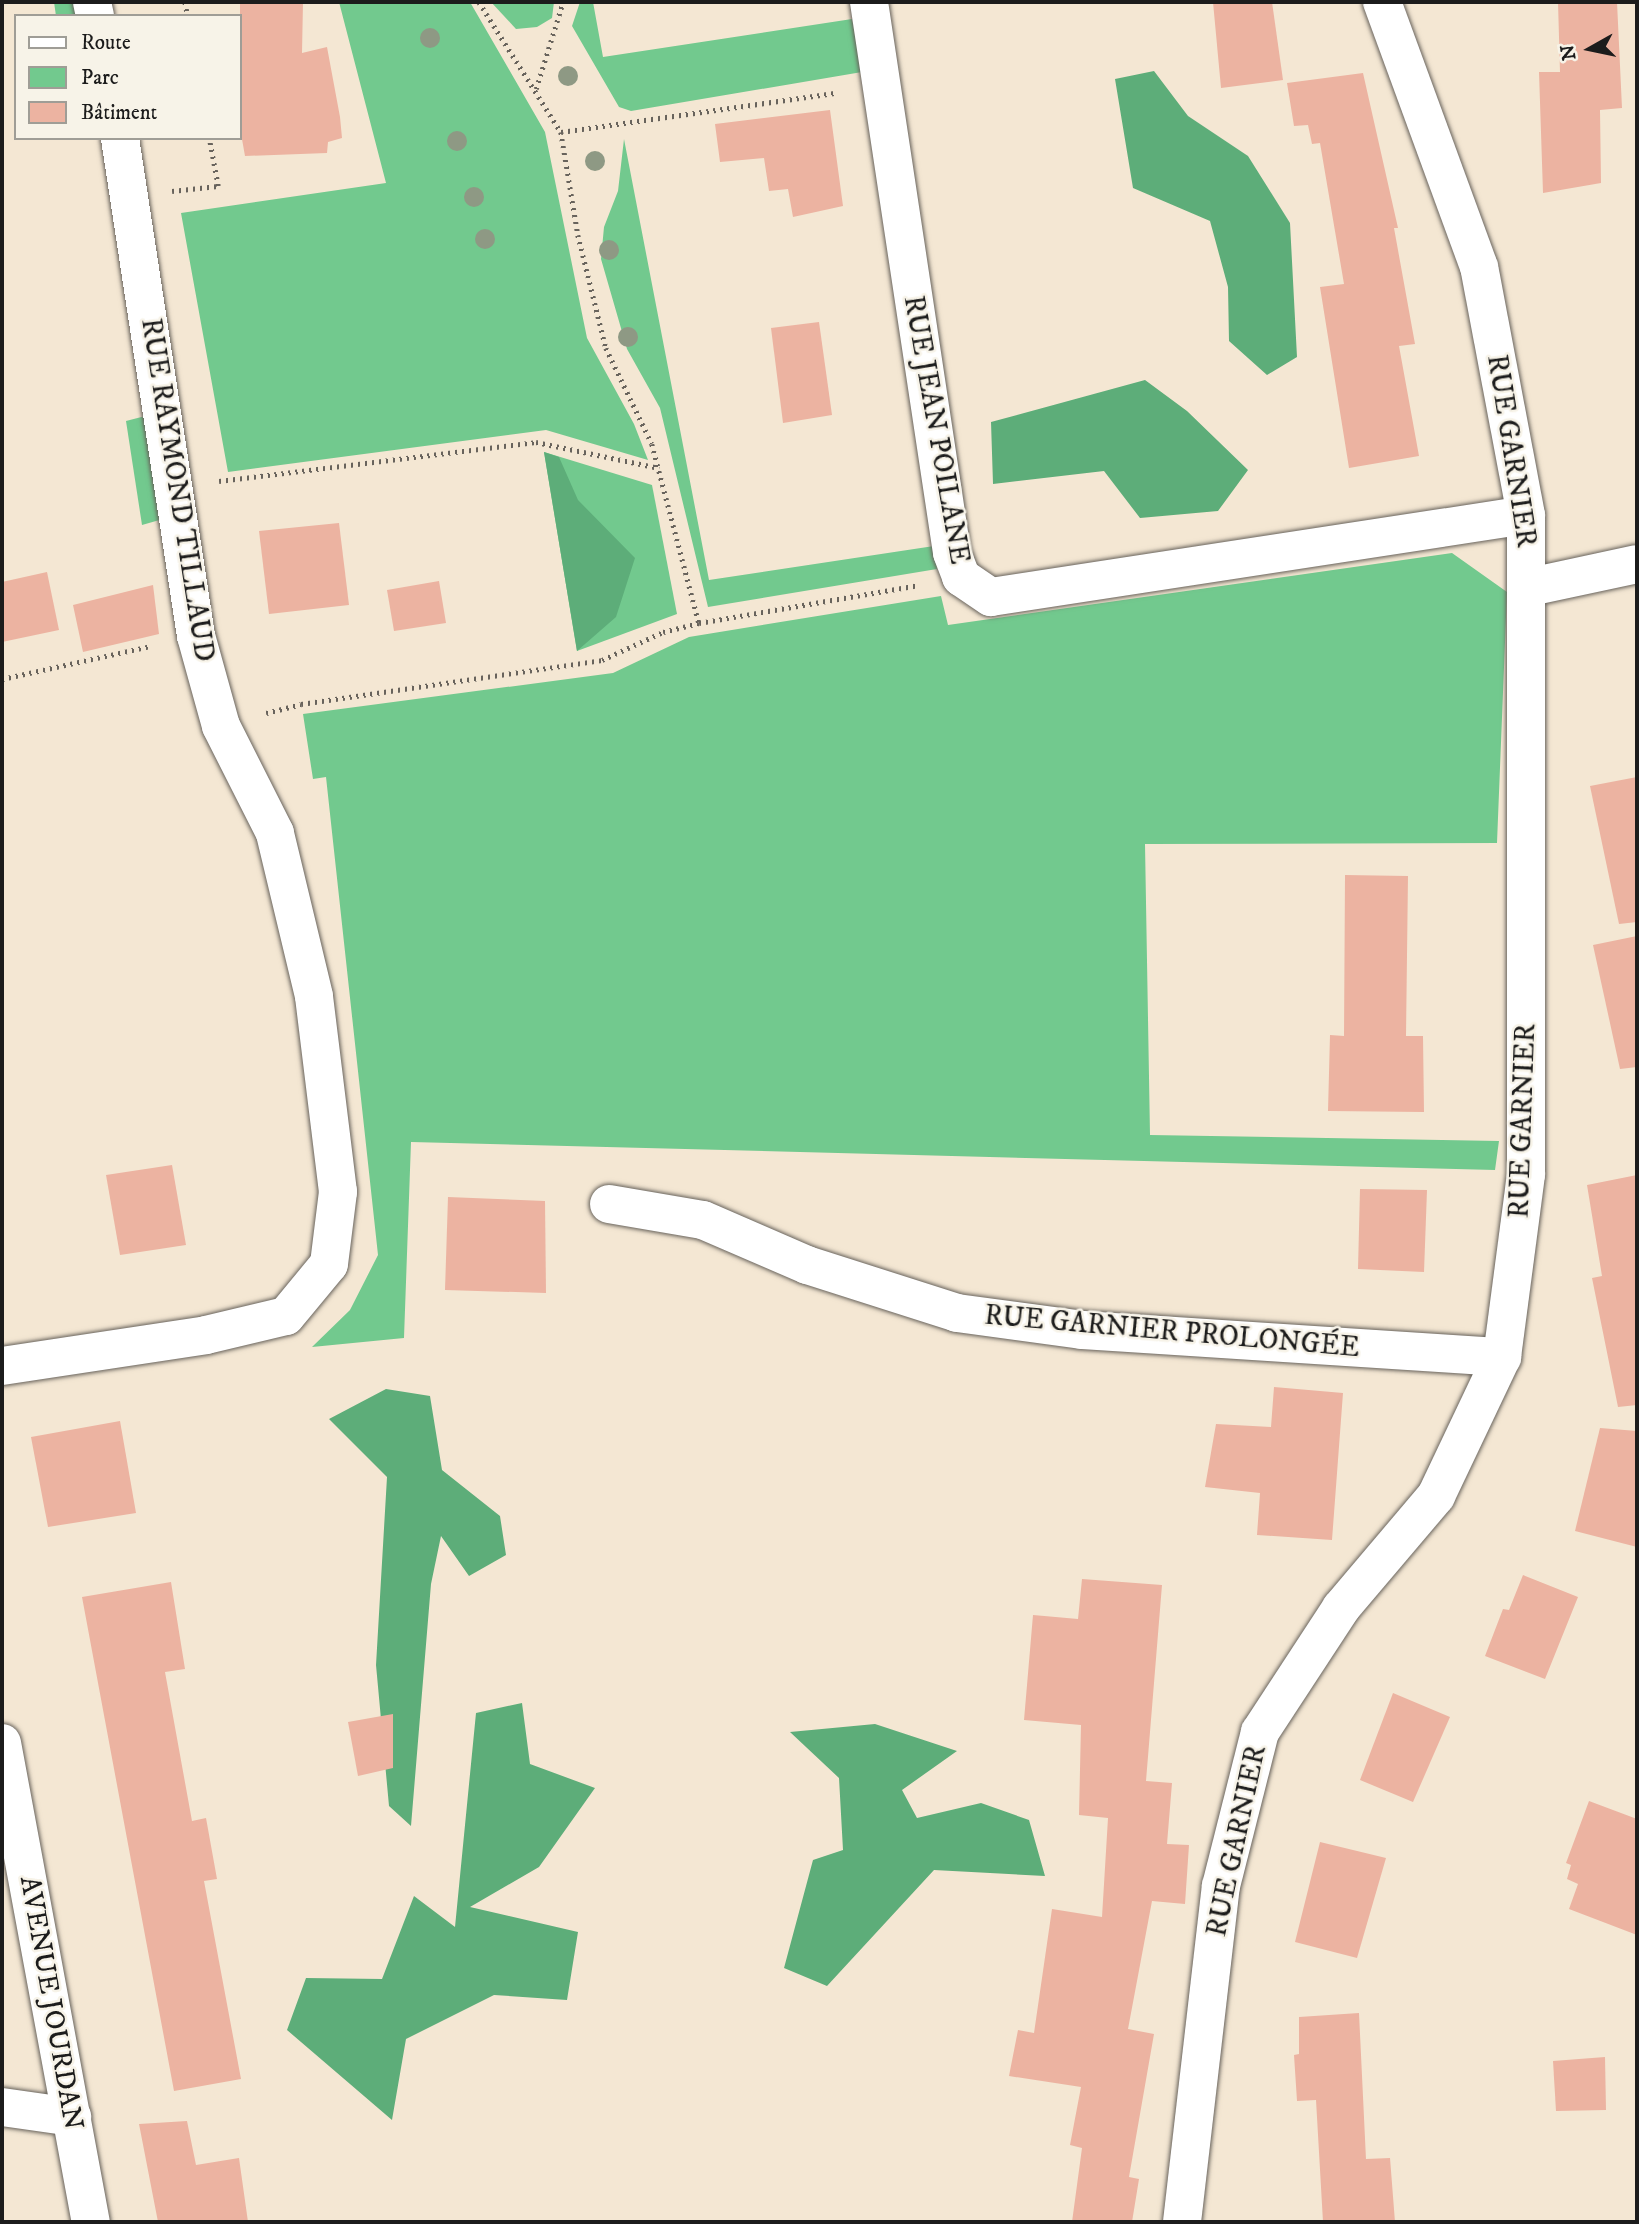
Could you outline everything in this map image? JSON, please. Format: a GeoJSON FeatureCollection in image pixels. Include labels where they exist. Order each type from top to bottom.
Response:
{"type":"FeatureCollection","features":[{"type":"Feature","properties":{"kind":"street","name":"RUE JEAN POILANE"},"geometry":{"type":"LineString","coordinates":[[869,2],[952,553],[961,577],[991,597],[1527,515]]}},
{"type":"Feature","properties":{"kind":"street","name":"RUE GARNIER"},"geometry":{"type":"LineString","coordinates":[[1182,2222],[1222,1886],[1260,1732],[1341,1608],[1436,1496],[1502,1357],[1526,1175],[1530,587],[1527,515],[1479,267],[1382,2]]}},
{"type":"Feature","properties":{"kind":"street","name":"RUE RAYMOND TILLAUD"},"geometry":{"type":"LineString","coordinates":[[2,1366],[206,1335],[286,1316],[329,1264],[338,1192],[314,996],[275,833],[221,726],[196,636],[132,195],[120,140]]}},
{"type":"Feature","properties":{"kind":"street"},"geometry":{"type":"LineString","coordinates":[[1530,587],[1637,564]]}},
{"type":"Feature","properties":{"kind":"street","name":"RUE GARNIER PROLONGÉE"},"geometry":{"type":"LineString","coordinates":[[609,1204],[703,1220],[807,1265],[957,1313],[1082,1330],[1502,1357]]}},
{"type":"Feature","properties":{"kind":"street","name":"AVENUE JOURDAN"},"geometry":{"type":"LineString","coordinates":[[2,1742],[91,2222]]}},
{"type":"Feature","properties":{"kind":"street"},"geometry":{"type":"LineString","coordinates":[[2,2107],[72,2118]]}},
{"type":"Feature","properties":{"kind":"path"},"geometry":{"type":"LineString","coordinates":[[479,2],[561,132],[578,235],[606,348],[659,468],[699,623]]}},
{"type":"Feature","properties":{"kind":"path"},"geometry":{"type":"LineString","coordinates":[[536,89],[563,2]]}},
{"type":"Feature","properties":{"kind":"path"},"geometry":{"type":"LineString","coordinates":[[561,132],[882,86]]}},
{"type":"Feature","properties":{"kind":"path"},"geometry":{"type":"LineString","coordinates":[[132,195],[218,186],[209,140]]}},
{"type":"Feature","properties":{"kind":"path"},"geometry":{"type":"LineString","coordinates":[[170,191],[172,205]]}},
{"type":"Feature","properties":{"kind":"path"},"geometry":{"type":"LineString","coordinates":[[211,482],[536,442],[659,468]]}},
{"type":"Feature","properties":{"kind":"path"},"geometry":{"type":"LineString","coordinates":[[221,726],[302,704],[602,660],[663,632],[699,623],[961,577]]}},
{"type":"Feature","properties":{"kind":"path"},"geometry":{"type":"LineString","coordinates":[[2,679],[196,636]]}},
{"type":"Feature","properties":{"kind":"green space"},"geometry":{"type":"Polygon","coordinates":[[[54,2],[80,2],[82,14],[56,14],[54,2]]]}},
{"type":"Feature","properties":{"kind":"green space"},"geometry":{"type":"Polygon","coordinates":[[[339,2],[470,2],[545,132],[587,338],[634,424],[648,460],[546,430],[228,472],[181,213],[386,183],[339,2]]]}},
{"type":"Feature","properties":{"kind":"green space"},"geometry":{"type":"Polygon","coordinates":[[[491,2],[554,2],[552,18],[537,27],[516,29],[491,2]]]}},
{"type":"Feature","properties":{"kind":"green space"},"geometry":{"type":"Polygon","coordinates":[[[580,2],[593,2],[603,57],[852,19],[862,72],[631,111],[619,107],[572,26],[580,2]]]}},
{"type":"Feature","properties":{"kind":"green space"},"geometry":{"type":"Polygon","coordinates":[[[1154,71],[1188,116],[1248,156],[1290,223],[1297,357],[1267,375],[1229,341],[1228,287],[1210,221],[1133,188],[1115,79],[1154,71]]]}},
{"type":"Feature","properties":{"kind":"green space"},"geometry":{"type":"Polygon","coordinates":[[[624,139],[709,580],[934,546],[937,569],[708,607],[660,408],[627,349],[601,259],[604,227],[618,191],[624,139]]]}},
{"type":"Feature","properties":{"kind":"green space"},"geometry":{"type":"Polygon","coordinates":[[[1145,380],[1187,411],[1248,470],[1218,511],[1140,518],[1104,471],[993,484],[991,422],[1145,380]]]}},
{"type":"Feature","properties":{"kind":"green space"},"geometry":{"type":"Polygon","coordinates":[[[153,414],[170,517],[142,525],[126,421],[153,414]]]}},
{"type":"Feature","properties":{"kind":"green space"},"geometry":{"type":"Polygon","coordinates":[[[544,452],[652,485],[677,614],[577,651],[544,452]]]}},
{"type":"Feature","properties":{"kind":"green space"},"geometry":{"type":"Polygon","coordinates":[[[544,452],[559,457],[578,500],[635,558],[616,617],[577,651],[544,452]]]}},
{"type":"Feature","properties":{"kind":"green space"},"geometry":{"type":"Polygon","coordinates":[[[1452,553],[1507,592],[1497,843],[1145,844],[1150,1135],[1499,1141],[1495,1170],[411,1142],[404,1338],[312,1347],[350,1310],[378,1255],[326,777],[313,779],[303,714],[613,673],[689,637],[941,596],[948,625],[1452,553]]]}},
{"type":"Feature","properties":{"kind":"green space"},"geometry":{"type":"Polygon","coordinates":[[[386,1389],[430,1396],[442,1470],[500,1516],[506,1555],[469,1576],[441,1536],[431,1584],[411,1826],[389,1806],[376,1665],[387,1477],[329,1419],[386,1389]]]}},
{"type":"Feature","properties":{"kind":"green space"},"geometry":{"type":"Polygon","coordinates":[[[522,1703],[530,1764],[595,1788],[539,1867],[470,1907],[578,1932],[567,2000],[494,1995],[406,2039],[392,2120],[287,2030],[306,1978],[382,1979],[414,1896],[455,1927],[476,1713],[522,1703]]]}},
{"type":"Feature","properties":{"kind":"green space"},"geometry":{"type":"Polygon","coordinates":[[[875,1724],[957,1751],[902,1790],[917,1818],[981,1803],[1029,1820],[1045,1876],[934,1870],[827,1986],[784,1968],[813,1860],[843,1850],[839,1778],[790,1732],[875,1724]]]}},
{"type":"Feature","properties":{"kind":"building"},"geometry":{"type":"Polygon","coordinates":[[[240,2],[303,2],[302,53],[327,47],[340,117],[342,138],[328,142],[327,153],[245,156],[242,139],[240,2]]]}},
{"type":"Feature","properties":{"kind":"building"},"geometry":{"type":"Polygon","coordinates":[[[1213,2],[1272,2],[1283,80],[1221,88],[1213,2]]]}},
{"type":"Feature","properties":{"kind":"building"},"geometry":{"type":"Polygon","coordinates":[[[1558,2],[1617,2],[1622,108],[1600,110],[1601,183],[1543,193],[1539,72],[1560,72],[1558,2]]]}},
{"type":"Feature","properties":{"kind":"building"},"geometry":{"type":"Polygon","coordinates":[[[1363,73],[1398,228],[1394,228],[1415,344],[1399,346],[1419,456],[1349,468],[1320,287],[1344,284],[1320,143],[1312,144],[1308,125],[1294,126],[1287,83],[1363,73]]]}},
{"type":"Feature","properties":{"kind":"building"},"geometry":{"type":"Polygon","coordinates":[[[830,110],[843,206],[793,217],[788,189],[769,191],[764,158],[720,162],[715,124],[830,110]]]}},
{"type":"Feature","properties":{"kind":"building"},"geometry":{"type":"Polygon","coordinates":[[[819,322],[832,415],[783,423],[771,328],[819,322]]]}},
{"type":"Feature","properties":{"kind":"building"},"geometry":{"type":"Polygon","coordinates":[[[339,523],[349,605],[269,614],[259,531],[339,523]]]}},
{"type":"Feature","properties":{"kind":"building"},"geometry":{"type":"Polygon","coordinates":[[[47,572],[59,630],[2,642],[2,582],[47,572]]]}},
{"type":"Feature","properties":{"kind":"building"},"geometry":{"type":"Polygon","coordinates":[[[439,581],[446,623],[394,631],[387,590],[439,581]]]}},
{"type":"Feature","properties":{"kind":"building"},"geometry":{"type":"Polygon","coordinates":[[[153,585],[159,634],[83,652],[73,605],[153,585]]]}},
{"type":"Feature","properties":{"kind":"building"},"geometry":{"type":"Polygon","coordinates":[[[1637,777],[1637,922],[1619,924],[1590,786],[1637,777]]]}},
{"type":"Feature","properties":{"kind":"building"},"geometry":{"type":"Polygon","coordinates":[[[1345,875],[1408,876],[1406,1036],[1423,1036],[1424,1112],[1328,1111],[1330,1035],[1344,1036],[1345,875]]]}},
{"type":"Feature","properties":{"kind":"building"},"geometry":{"type":"Polygon","coordinates":[[[1637,936],[1637,1067],[1620,1069],[1593,945],[1637,936]]]}},
{"type":"Feature","properties":{"kind":"building"},"geometry":{"type":"Polygon","coordinates":[[[172,1165],[186,1245],[120,1255],[106,1175],[172,1165]]]}},
{"type":"Feature","properties":{"kind":"building"},"geometry":{"type":"Polygon","coordinates":[[[1637,1175],[1637,1405],[1618,1407],[1592,1278],[1602,1276],[1587,1185],[1637,1175]]]}},
{"type":"Feature","properties":{"kind":"building"},"geometry":{"type":"Polygon","coordinates":[[[1360,1189],[1427,1190],[1424,1272],[1358,1269],[1360,1189]]]}},
{"type":"Feature","properties":{"kind":"building"},"geometry":{"type":"Polygon","coordinates":[[[448,1197],[545,1201],[546,1293],[445,1290],[448,1197]]]}},
{"type":"Feature","properties":{"kind":"building"},"geometry":{"type":"Polygon","coordinates":[[[1274,1387],[1343,1393],[1332,1540],[1257,1535],[1260,1493],[1205,1487],[1216,1424],[1271,1427],[1274,1387]]]}},
{"type":"Feature","properties":{"kind":"building"},"geometry":{"type":"Polygon","coordinates":[[[120,1421],[136,1513],[48,1527],[31,1437],[120,1421]]]}},
{"type":"Feature","properties":{"kind":"building"},"geometry":{"type":"Polygon","coordinates":[[[1600,1428],[1637,1431],[1637,1547],[1575,1531],[1600,1428]]]}},
{"type":"Feature","properties":{"kind":"building"},"geometry":{"type":"Polygon","coordinates":[[[1523,1575],[1578,1597],[1545,1679],[1485,1656],[1503,1609],[1509,1610],[1523,1575]]]}},
{"type":"Feature","properties":{"kind":"building"},"geometry":{"type":"Polygon","coordinates":[[[1082,1579],[1162,1585],[1146,1781],[1172,1783],[1167,1844],[1189,1845],[1185,1904],[1152,1901],[1128,2029],[1154,2034],[1129,2177],[1139,2179],[1132,2222],[1072,2222],[1082,2148],[1070,2145],[1081,2087],[1009,2076],[1018,2030],[1034,2033],[1052,1909],[1102,1917],[1108,1818],[1079,1815],[1081,1725],[1024,1720],[1033,1615],[1078,1619],[1082,1579]]]}},
{"type":"Feature","properties":{"kind":"building"},"geometry":{"type":"Polygon","coordinates":[[[171,1582],[185,1669],[165,1672],[192,1821],[206,1818],[217,1879],[204,1881],[241,2079],[174,2091],[82,1597],[171,1582]]]}},
{"type":"Feature","properties":{"kind":"building"},"geometry":{"type":"Polygon","coordinates":[[[1393,1693],[1450,1717],[1413,1802],[1360,1780],[1393,1693]]]}},
{"type":"Feature","properties":{"kind":"building"},"geometry":{"type":"Polygon","coordinates":[[[393,1714],[393,1768],[358,1776],[348,1722],[393,1714]]]}},
{"type":"Feature","properties":{"kind":"building"},"geometry":{"type":"Polygon","coordinates":[[[1589,1801],[1637,1819],[1637,1935],[1569,1909],[1578,1884],[1567,1879],[1571,1865],[1566,1863],[1589,1801]]]}},
{"type":"Feature","properties":{"kind":"building"},"geometry":{"type":"Polygon","coordinates":[[[1320,1842],[1386,1858],[1357,1958],[1295,1942],[1320,1842]]]}},
{"type":"Feature","properties":{"kind":"building"},"geometry":{"type":"Polygon","coordinates":[[[1359,2013],[1366,2159],[1390,2158],[1395,2222],[1323,2222],[1316,2100],[1297,2101],[1294,2055],[1299,2054],[1299,2017],[1359,2013]]]}},
{"type":"Feature","properties":{"kind":"building"},"geometry":{"type":"Polygon","coordinates":[[[1605,2057],[1606,2110],[1556,2111],[1553,2061],[1605,2057]]]}},
{"type":"Feature","properties":{"kind":"building"},"geometry":{"type":"Polygon","coordinates":[[[187,2121],[196,2165],[239,2158],[248,2222],[158,2222],[139,2124],[187,2121]]]}}]}
